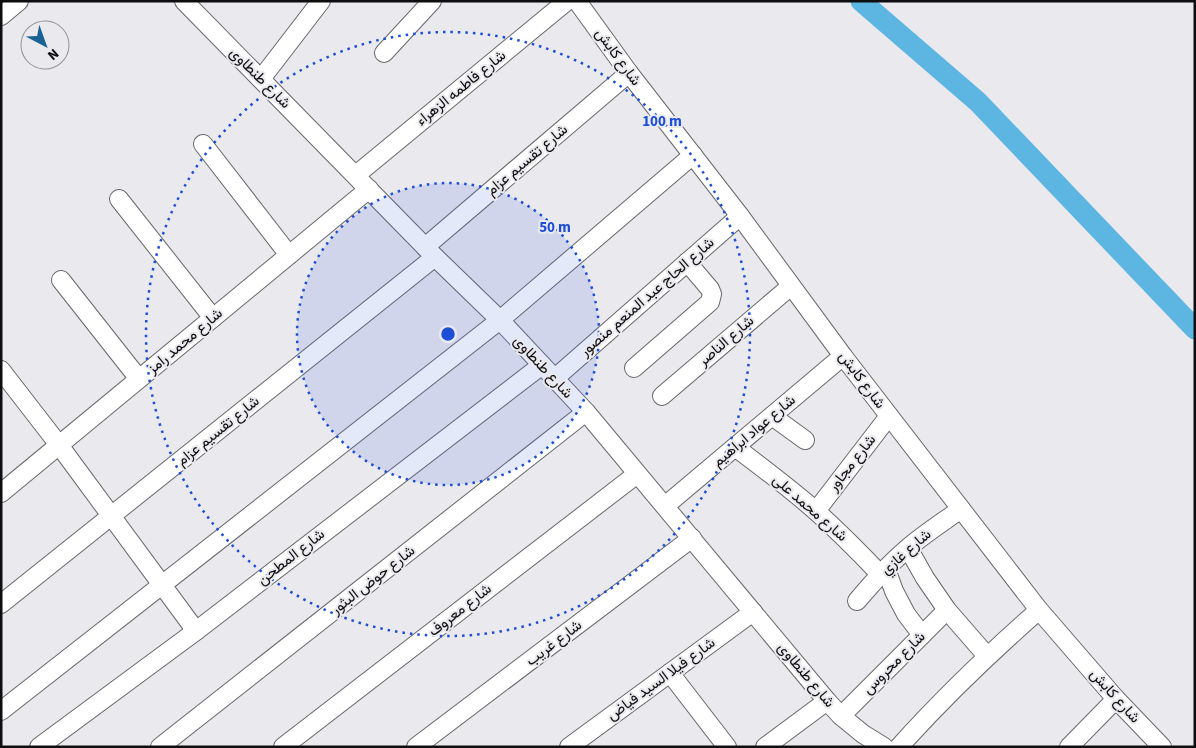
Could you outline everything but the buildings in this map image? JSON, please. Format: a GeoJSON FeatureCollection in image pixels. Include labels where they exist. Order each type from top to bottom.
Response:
{"type":"FeatureCollection","features":[{"type":"Feature","properties":{"kind":"street"},"geometry":{"type":"LineString","coordinates":[[1,16],[19,1]]}},
{"type":"Feature","properties":{"kind":"street","name":"شارع طنطاوى"},"geometry":{"type":"LineString","coordinates":[[184,1],[430,252],[500,320],[586,412],[827,701],[862,734],[884,747]]}},
{"type":"Feature","properties":{"kind":"street"},"geometry":{"type":"LineString","coordinates":[[261,79],[321,1]]}},
{"type":"Feature","properties":{"kind":"street"},"geometry":{"type":"LineString","coordinates":[[384,53],[432,1]]}},
{"type":"Feature","properties":{"kind":"street","name":"شارع فاطمه الزهراء"},"geometry":{"type":"LineString","coordinates":[[356,175],[567,1]]}},
{"type":"Feature","properties":{"kind":"street","name":"شارع كابش"},"geometry":{"type":"LineString","coordinates":[[577,1],[629,73],[740,216],[888,416],[1039,610],[1116,699],[1162,747]]}},
{"type":"Feature","properties":{"kind":"street","name":"شارع تقسيم عزام"},"geometry":{"type":"LineString","coordinates":[[1,604],[111,516],[430,252],[629,73]]}},
{"type":"Feature","properties":{"kind":"street"},"geometry":{"type":"LineString","coordinates":[[204,144],[289,255]]}},
{"type":"Feature","properties":{"kind":"street"},"geometry":{"type":"LineString","coordinates":[[1,711],[500,320],[692,155]]}},
{"type":"Feature","properties":{"kind":"street","name":"شارع محمد رامز"},"geometry":{"type":"LineString","coordinates":[[1,493],[369,189]]}},
{"type":"Feature","properties":{"kind":"street"},"geometry":{"type":"LineString","coordinates":[[119,199],[213,318]]}},
{"type":"Feature","properties":{"kind":"street","name":"شارع الحاج عبد المنعم منصور"},"geometry":{"type":"LineString","coordinates":[[554,379],[740,216]]}},
{"type":"Feature","properties":{"kind":"street"},"geometry":{"type":"LineString","coordinates":[[634,368],[710,302],[712,294],[710,289],[687,262]]}},
{"type":"Feature","properties":{"kind":"street"},"geometry":{"type":"LineString","coordinates":[[61,280],[139,379]]}},
{"type":"Feature","properties":{"kind":"street","name":"شارع الناصر"},"geometry":{"type":"LineString","coordinates":[[662,396],[791,286]]}},
{"type":"Feature","properties":{"kind":"street","name":"شارع عواد ابراهيم"},"geometry":{"type":"LineString","coordinates":[[664,506],[843,356]]}},
{"type":"Feature","properties":{"kind":"street","name":"شارع المطحن"},"geometry":{"type":"LineString","coordinates":[[39,747],[196,630],[542,365]]}},
{"type":"Feature","properties":{"kind":"street"},"geometry":{"type":"LineString","coordinates":[[1,370],[196,630]]}},
{"type":"Feature","properties":{"kind":"street","name":"شارع حوض البثور"},"geometry":{"type":"LineString","coordinates":[[160,747],[586,412]]}},
{"type":"Feature","properties":{"kind":"street"},"geometry":{"type":"LineString","coordinates":[[772,416],[805,440]]}},
{"type":"Feature","properties":{"kind":"street","name":"شارع مجاور"},"geometry":{"type":"LineString","coordinates":[[816,511],[888,416]]}},
{"type":"Feature","properties":{"kind":"street","name":"شارع محمد على"},"geometry":{"type":"LineString","coordinates":[[735,447],[816,511],[883,571]]}},
{"type":"Feature","properties":{"kind":"street","name":"شارع معروف"},"geometry":{"type":"LineString","coordinates":[[283,747],[637,474]]}},
{"type":"Feature","properties":{"kind":"street","name":"شارع غازي"},"geometry":{"type":"LineString","coordinates":[[857,601],[883,571],[908,548],[961,509]]}},
{"type":"Feature","properties":{"kind":"street","name":"شارع غريب"},"geometry":{"type":"LineString","coordinates":[[416,747],[692,538]]}},
{"type":"Feature","properties":{"kind":"street"},"geometry":{"type":"LineString","coordinates":[[908,548],[925,578],[947,610],[987,656]]}},
{"type":"Feature","properties":{"kind":"street"},"geometry":{"type":"LineString","coordinates":[[883,571],[906,614],[922,635]]}},
{"type":"Feature","properties":{"kind":"street","name":"شارع محروس"},"geometry":{"type":"LineString","coordinates":[[841,716],[947,610]]}},
{"type":"Feature","properties":{"kind":"street"},"geometry":{"type":"LineString","coordinates":[[899,747],[955,687],[1039,610]]}},
{"type":"Feature","properties":{"kind":"street","name":"شارع فيلا السيد فياض"},"geometry":{"type":"LineString","coordinates":[[569,747],[753,612]]}},
{"type":"Feature","properties":{"kind":"street"},"geometry":{"type":"LineString","coordinates":[[670,673],[727,747]]}},
{"type":"Feature","properties":{"kind":"street"},"geometry":{"type":"LineString","coordinates":[[1069,747],[1116,699]]}},
{"type":"Feature","properties":{"kind":"street"},"geometry":{"type":"LineString","coordinates":[[765,747],[827,701]]}},
{"type":"Feature","properties":{"kind":"waterway"},"geometry":{"type":"LineString","coordinates":[[861,1],[978,102],[1195,329]]}}]}
